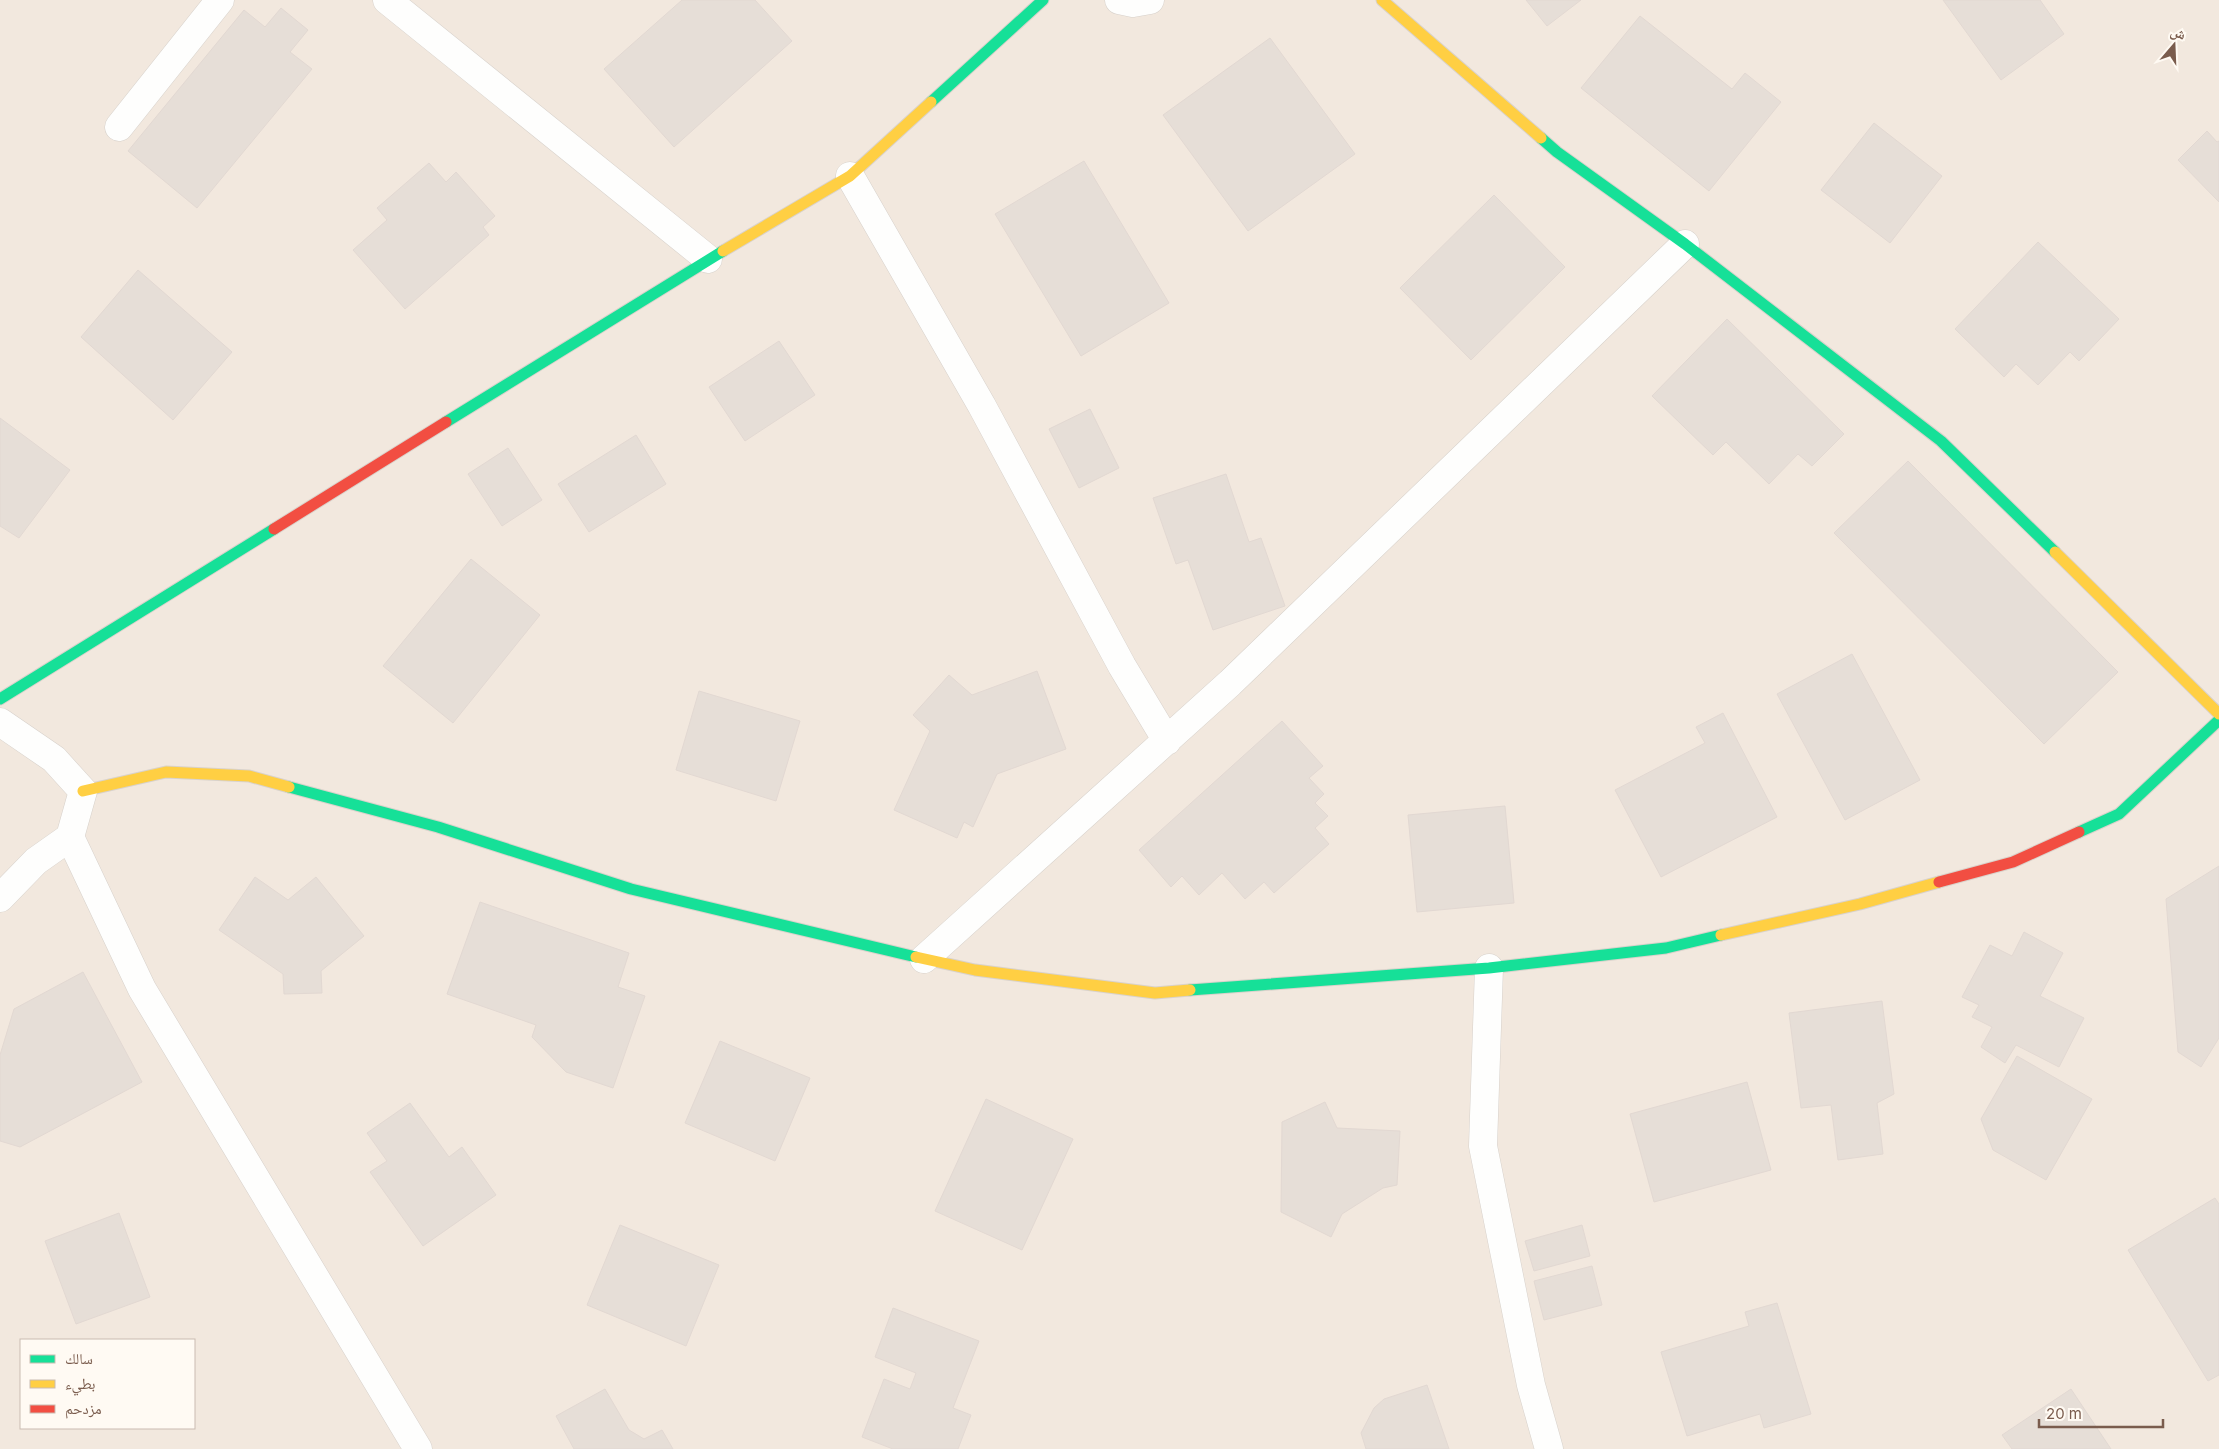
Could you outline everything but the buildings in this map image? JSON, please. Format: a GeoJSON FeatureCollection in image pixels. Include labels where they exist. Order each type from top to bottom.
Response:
{"type":"FeatureCollection","features":[{"type":"Feature","properties":{"kind":"street"},"geometry":{"type":"LineString","coordinates":[[118,127],[220,0]]}},
{"type":"Feature","properties":{"kind":"street"},"geometry":{"type":"LineString","coordinates":[[387,0],[708,258]]}},
{"type":"Feature","properties":{"kind":"street"},"geometry":{"type":"LineString","coordinates":[[0,699],[708,258],[850,176],[1043,0]]}},
{"type":"Feature","properties":{"kind":"street"},"geometry":{"type":"LineString","coordinates":[[1119,0],[1133,3],[1150,0]]}},
{"type":"Feature","properties":{"kind":"street"},"geometry":{"type":"LineString","coordinates":[[1382,0],[1556,152],[1685,244],[1941,441],[2219,714]]}},
{"type":"Feature","properties":{"kind":"street"},"geometry":{"type":"LineString","coordinates":[[850,176],[982,406],[1122,666],[1167,741]]}},
{"type":"Feature","properties":{"kind":"street"},"geometry":{"type":"LineString","coordinates":[[924,959],[1237,676],[1685,244]]}},
{"type":"Feature","properties":{"kind":"street"},"geometry":{"type":"LineString","coordinates":[[83,791],[166,772],[249,776],[438,827],[631,889],[855,944],[976,970],[1155,993],[1489,968],[1666,948],[1860,904],[2013,862],[2120,814],[2219,720]]}},
{"type":"Feature","properties":{"kind":"street"},"geometry":{"type":"LineString","coordinates":[[0,722],[54,759],[83,791]]}},
{"type":"Feature","properties":{"kind":"street"},"geometry":{"type":"LineString","coordinates":[[0,898],[36,861],[70,837],[83,791]]}},
{"type":"Feature","properties":{"kind":"street"},"geometry":{"type":"LineString","coordinates":[[70,837],[142,989],[418,1449]]}},
{"type":"Feature","properties":{"kind":"street"},"geometry":{"type":"LineString","coordinates":[[1489,968],[1483,1146],[1531,1385],[1549,1449]]}},
{"type":"Feature","properties":{"kind":"shaded area"},"geometry":{"type":"Polygon","coordinates":[[[0,0],[2219,0],[2219,1449],[0,1449],[0,0]]]}},
{"type":"Feature","properties":{"kind":"traffic: fast"},"geometry":{"type":"LineString","coordinates":[[931,102],[1043,0]]}},
{"type":"Feature","properties":{"kind":"traffic: fast"},"geometry":{"type":"LineString","coordinates":[[1541,138],[1557,152],[1685,244],[1941,441],[2055,552]]}},
{"type":"Feature","properties":{"kind":"traffic: fast"},"geometry":{"type":"LineString","coordinates":[[446,422],[723,251]]}},
{"type":"Feature","properties":{"kind":"traffic: fast"},"geometry":{"type":"LineString","coordinates":[[0,699],[274,529]]}},
{"type":"Feature","properties":{"kind":"traffic: fast"},"geometry":{"type":"LineString","coordinates":[[2079,832],[2119,814],[2219,720]]}},
{"type":"Feature","properties":{"kind":"traffic: fast"},"geometry":{"type":"LineString","coordinates":[[289,787],[438,827],[631,889],[916,957]]}},
{"type":"Feature","properties":{"kind":"traffic: fast"},"geometry":{"type":"LineString","coordinates":[[1190,990],[1489,968],[1666,948],[1721,935]]}},
{"type":"Feature","properties":{"kind":"traffic: slow"},"geometry":{"type":"LineString","coordinates":[[1382,0],[1541,138]]}},
{"type":"Feature","properties":{"kind":"traffic: slow"},"geometry":{"type":"LineString","coordinates":[[723,251],[850,176],[931,102]]}},
{"type":"Feature","properties":{"kind":"traffic: slow"},"geometry":{"type":"LineString","coordinates":[[2055,552],[2219,714]]}},
{"type":"Feature","properties":{"kind":"traffic: slow"},"geometry":{"type":"LineString","coordinates":[[83,791],[166,772],[249,776],[289,787]]}},
{"type":"Feature","properties":{"kind":"traffic: slow"},"geometry":{"type":"LineString","coordinates":[[1721,935],[1860,904],[1939,882]]}},
{"type":"Feature","properties":{"kind":"traffic: slow"},"geometry":{"type":"LineString","coordinates":[[916,957],[975,970],[1155,993],[1190,990]]}},
{"type":"Feature","properties":{"kind":"traffic: jam"},"geometry":{"type":"LineString","coordinates":[[274,529],[446,422]]}},
{"type":"Feature","properties":{"kind":"traffic: jam"},"geometry":{"type":"LineString","coordinates":[[1939,882],[2013,862],[2079,832]]}}]}
